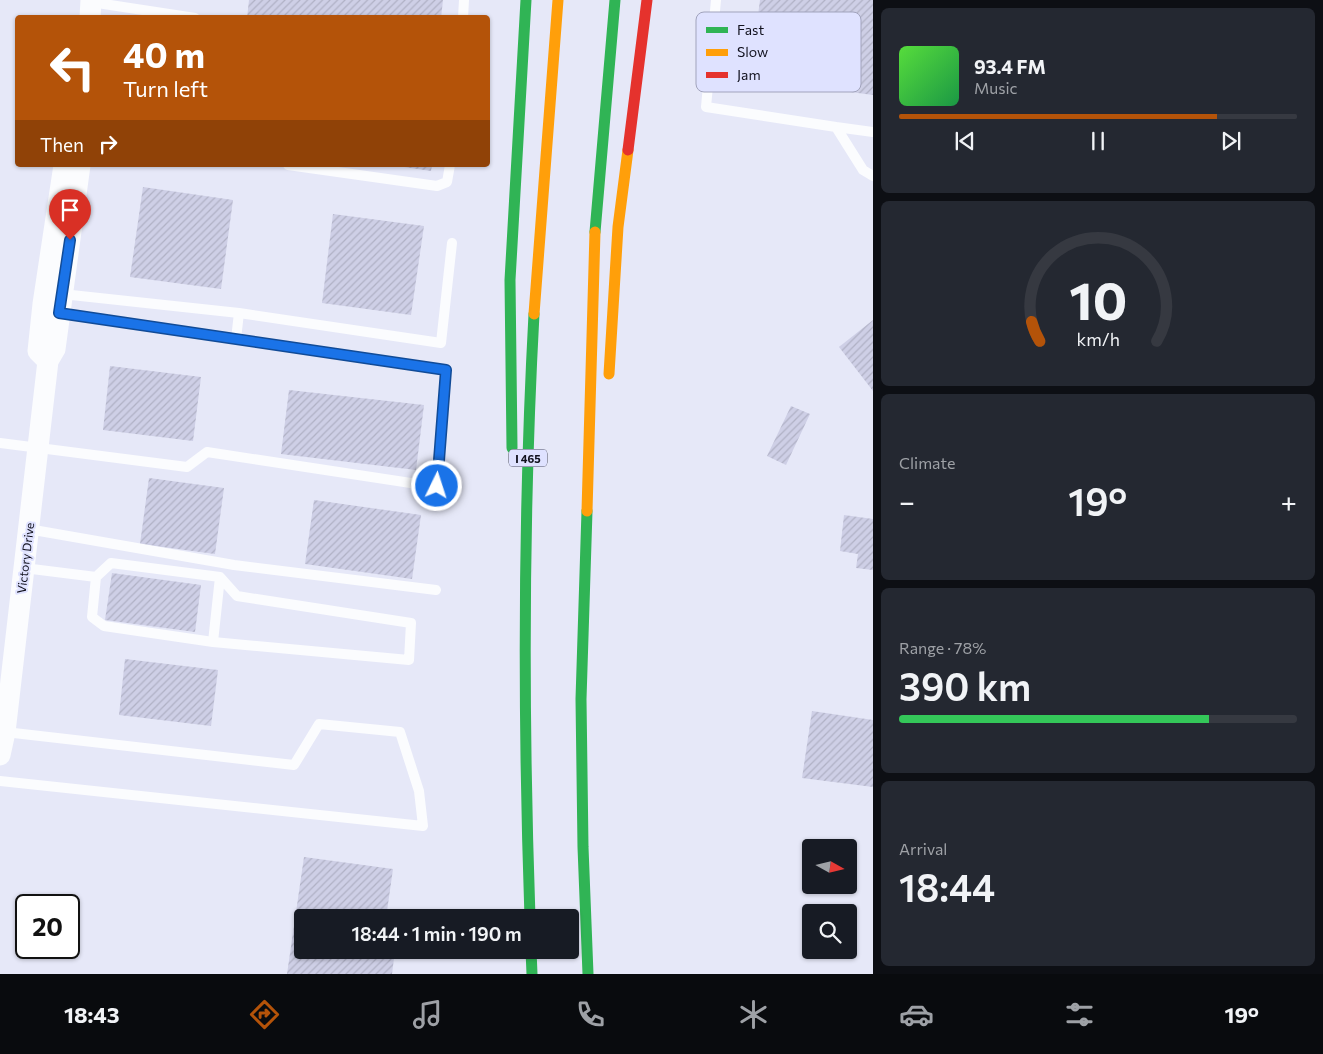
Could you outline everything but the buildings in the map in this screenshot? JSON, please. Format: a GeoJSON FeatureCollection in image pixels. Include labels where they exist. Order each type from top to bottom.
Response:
{"type":"FeatureCollection","features":[{"type":"Feature","properties":{"kind":"highway"},"geometry":{"type":"LineString","coordinates":[[514,464],[508,356],[511,252],[526,0]]}},
{"type":"Feature","properties":{"kind":"highway","name":"I 465"},"geometry":{"type":"LineString","coordinates":[[530,909],[524,796],[530,376],[558,0]]}},
{"type":"Feature","properties":{"kind":"highway"},"geometry":{"type":"LineString","coordinates":[[588,974],[582,830],[581,699],[595,226],[615,0]]}},
{"type":"Feature","properties":{"kind":"highway"},"geometry":{"type":"LineString","coordinates":[[608,384],[618,227],[647,0]]}},
{"type":"Feature","properties":{"kind":"highway"},"geometry":{"type":"LineString","coordinates":[[516,494],[525,633]]}},
{"type":"Feature","properties":{"kind":"highway"},"geometry":{"type":"LineString","coordinates":[[581,699],[599,502]]}},
{"type":"Feature","properties":{"kind":"highway"},"geometry":{"type":"LineString","coordinates":[[531,959],[532,974]]}},
{"type":"Feature","properties":{"kind":"street","name":"Victory Drive"},"geometry":{"type":"LineString","coordinates":[[48,361],[38,351],[43,304],[64,167]]}},
{"type":"Feature","properties":{"kind":"street","name":"Victory Drive"},"geometry":{"type":"LineString","coordinates":[[0,755],[5,732],[48,361],[55,349],[80,167]]}},
{"type":"Feature","properties":{"kind":"lane"},"geometry":{"type":"LineString","coordinates":[[463,15],[464,0]]}},
{"type":"Feature","properties":{"kind":"lane"},"geometry":{"type":"LineString","coordinates":[[91,6],[169,15]]}},
{"type":"Feature","properties":{"kind":"lane"},"geometry":{"type":"LineString","coordinates":[[707,92],[706,108],[873,132]]}},
{"type":"Feature","properties":{"kind":"lane"},"geometry":{"type":"LineString","coordinates":[[836,127],[863,170],[873,176]]}},
{"type":"Feature","properties":{"kind":"lane"},"geometry":{"type":"LineString","coordinates":[[302,167],[437,186],[447,182],[450,167]]}},
{"type":"Feature","properties":{"kind":"lane"},"geometry":{"type":"LineString","coordinates":[[61,303],[239,313],[441,343],[452,243]]}},
{"type":"Feature","properties":{"kind":"lane"},"geometry":{"type":"LineString","coordinates":[[0,443],[187,466],[207,452],[437,486],[446,370],[236,339],[61,303]]}},
{"type":"Feature","properties":{"kind":"lane"},"geometry":{"type":"LineString","coordinates":[[236,339],[239,313]]}},
{"type":"Feature","properties":{"kind":"lane"},"geometry":{"type":"LineString","coordinates":[[28,529],[234,566],[436,590]]}},
{"type":"Feature","properties":{"kind":"lane"},"geometry":{"type":"LineString","coordinates":[[111,563],[220,577],[237,596],[411,623],[409,660],[213,642],[104,626],[92,617],[96,577],[111,563]]}},
{"type":"Feature","properties":{"kind":"lane"},"geometry":{"type":"LineString","coordinates":[[24,568],[96,577]]}},
{"type":"Feature","properties":{"kind":"lane"},"geometry":{"type":"LineString","coordinates":[[213,642],[220,577]]}},
{"type":"Feature","properties":{"kind":"lane"},"geometry":{"type":"LineString","coordinates":[[0,781],[423,826],[420,791],[400,732],[319,724],[294,765],[5,732]]}},
{"type":"Feature","properties":{"kind":"traffic: fast"},"geometry":{"type":"LineString","coordinates":[[512,448],[510,280],[526,0]]}},
{"type":"Feature","properties":{"kind":"traffic: fast"},"geometry":{"type":"LineString","coordinates":[[595,232],[615,0]]}},
{"type":"Feature","properties":{"kind":"traffic: fast"},"geometry":{"type":"LineString","coordinates":[[530,909],[525,616],[530,390],[534,314]]}},
{"type":"Feature","properties":{"kind":"traffic: fast"},"geometry":{"type":"LineString","coordinates":[[587,511],[581,699],[583,847],[588,974]]}},
{"type":"Feature","properties":{"kind":"traffic: fast"},"geometry":{"type":"LineString","coordinates":[[531,959],[532,974]]}},
{"type":"Feature","properties":{"kind":"traffic: slow"},"geometry":{"type":"LineString","coordinates":[[534,314],[558,0]]}},
{"type":"Feature","properties":{"kind":"traffic: slow"},"geometry":{"type":"LineString","coordinates":[[609,374],[618,227],[628,150]]}},
{"type":"Feature","properties":{"kind":"traffic: slow"},"geometry":{"type":"LineString","coordinates":[[587,511],[595,232]]}},
{"type":"Feature","properties":{"kind":"traffic: jam"},"geometry":{"type":"LineString","coordinates":[[628,150],[647,0]]}},
{"type":"Feature","properties":{"kind":"route"},"geometry":{"type":"LineString","coordinates":[[70,240],[59,313],[446,370],[437,486]]}}]}
